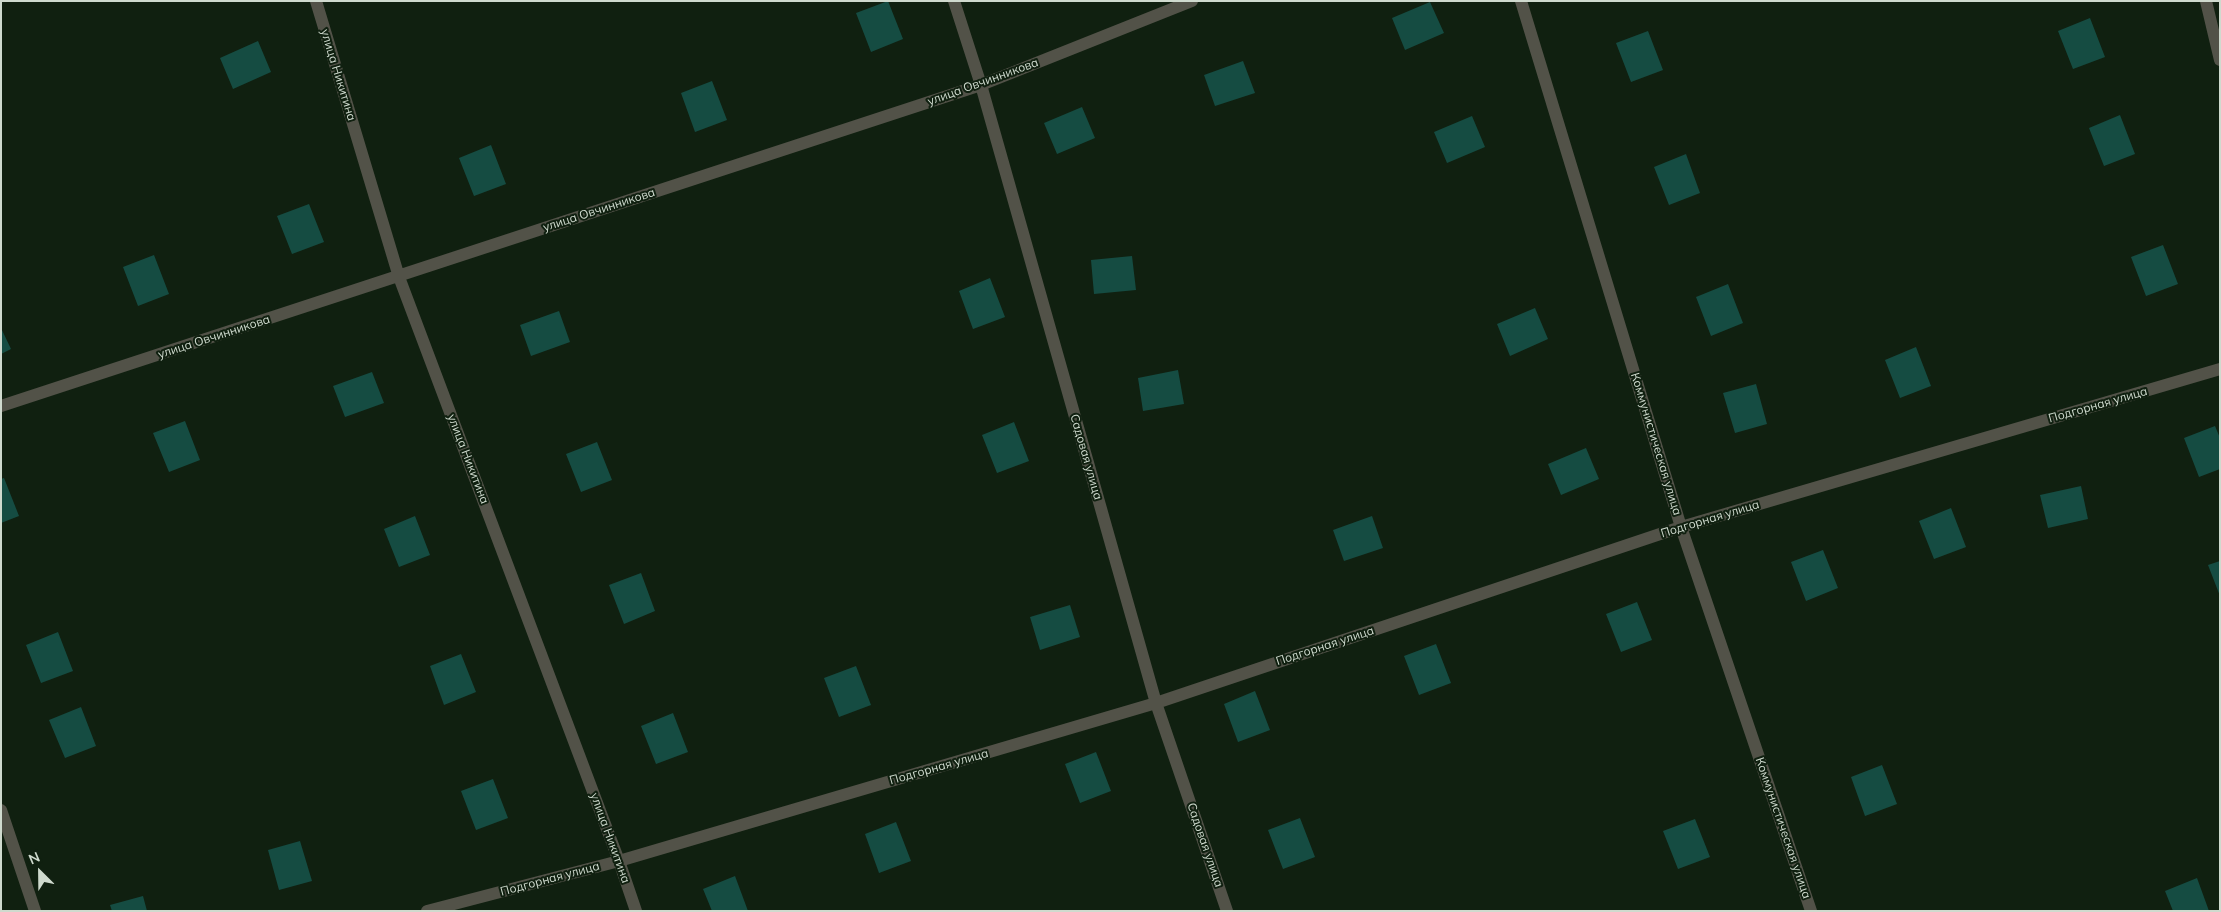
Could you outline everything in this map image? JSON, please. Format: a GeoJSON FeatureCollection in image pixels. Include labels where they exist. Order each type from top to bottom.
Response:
{"type":"FeatureCollection","features":[{"type":"Feature","properties":{"kind":"street","name":"улица Никитина"},"geometry":{"type":"LineString","coordinates":[[316,1],[399,276],[620,860],[636,911]]}},
{"type":"Feature","properties":{"kind":"street","name":"Садовая улица"},"geometry":{"type":"LineString","coordinates":[[954,1],[981,85],[1156,703],[1227,911]]}},
{"type":"Feature","properties":{"kind":"street","name":"улица Овчинникова"},"geometry":{"type":"LineString","coordinates":[[1,406],[981,85],[1192,1]]}},
{"type":"Feature","properties":{"kind":"street","name":"Коммунистическая улица"},"geometry":{"type":"LineString","coordinates":[[1521,1],[1681,527],[1811,911]]}},
{"type":"Feature","properties":{"kind":"street"},"geometry":{"type":"LineString","coordinates":[[2206,1],[2220,60]]}},
{"type":"Feature","properties":{"kind":"street","name":"Подгорная улица"},"geometry":{"type":"LineString","coordinates":[[427,911],[620,860],[1156,703],[1681,527],[2220,369]]}},
{"type":"Feature","properties":{"kind":"street"},"geometry":{"type":"LineString","coordinates":[[1,810],[35,911]]}},
{"type":"Feature","properties":{"kind":"building"},"geometry":{"type":"Polygon","coordinates":[[[888,1],[903,39],[871,52],[856,13],[888,1]]]}},
{"type":"Feature","properties":{"kind":"building"},"geometry":{"type":"Polygon","coordinates":[[[1430,2],[1444,33],[1405,50],[1392,18],[1430,2]]]}},
{"type":"Feature","properties":{"kind":"building"},"geometry":{"type":"Polygon","coordinates":[[[2090,18],[2105,57],[2073,69],[2058,31],[2090,18]]]}},
{"type":"Feature","properties":{"kind":"building"},"geometry":{"type":"Polygon","coordinates":[[[1648,31],[1663,70],[1631,82],[1616,43],[1648,31]]]}},
{"type":"Feature","properties":{"kind":"building"},"geometry":{"type":"Polygon","coordinates":[[[258,41],[271,72],[233,89],[220,58],[258,41]]]}},
{"type":"Feature","properties":{"kind":"building"},"geometry":{"type":"Polygon","coordinates":[[[1243,61],[1255,93],[1215,106],[1204,75],[1243,61]]]}},
{"type":"Feature","properties":{"kind":"building"},"geometry":{"type":"Polygon","coordinates":[[[712,81],[727,120],[695,132],[681,93],[712,81]]]}},
{"type":"Feature","properties":{"kind":"building"},"geometry":{"type":"Polygon","coordinates":[[[1082,107],[1095,138],[1057,154],[1044,123],[1082,107]]]}},
{"type":"Feature","properties":{"kind":"building"},"geometry":{"type":"Polygon","coordinates":[[[2120,115],[2135,154],[2104,166],[2089,128],[2120,115]]]}},
{"type":"Feature","properties":{"kind":"building"},"geometry":{"type":"Polygon","coordinates":[[[1472,116],[1485,147],[1447,163],[1434,132],[1472,116]]]}},
{"type":"Feature","properties":{"kind":"building"},"geometry":{"type":"Polygon","coordinates":[[[491,145],[506,184],[474,196],[459,158],[491,145]]]}},
{"type":"Feature","properties":{"kind":"building"},"geometry":{"type":"Polygon","coordinates":[[[1686,154],[1700,193],[1669,205],[1654,167],[1686,154]]]}},
{"type":"Feature","properties":{"kind":"building"},"geometry":{"type":"Polygon","coordinates":[[[309,204],[324,242],[292,254],[277,216],[309,204]]]}},
{"type":"Feature","properties":{"kind":"building"},"geometry":{"type":"Polygon","coordinates":[[[2163,245],[2178,284],[2146,296],[2131,257],[2163,245]]]}},
{"type":"Feature","properties":{"kind":"building"},"geometry":{"type":"Polygon","coordinates":[[[154,255],[169,294],[138,306],[123,267],[154,255]]]}},
{"type":"Feature","properties":{"kind":"building"},"geometry":{"type":"Polygon","coordinates":[[[1132,256],[1136,290],[1094,294],[1091,260],[1132,256]]]}},
{"type":"Feature","properties":{"kind":"building"},"geometry":{"type":"Polygon","coordinates":[[[990,278],[1005,317],[973,329],[959,291],[990,278]]]}},
{"type":"Feature","properties":{"kind":"building"},"geometry":{"type":"Polygon","coordinates":[[[1728,284],[1743,323],[1711,336],[1696,297],[1728,284]]]}},
{"type":"Feature","properties":{"kind":"building"},"geometry":{"type":"Polygon","coordinates":[[[1535,308],[1548,339],[1510,356],[1497,324],[1535,308]]]}},
{"type":"Feature","properties":{"kind":"building"},"geometry":{"type":"Polygon","coordinates":[[[559,311],[570,342],[531,356],[520,325],[559,311]]]}},
{"type":"Feature","properties":{"kind":"building"},"geometry":{"type":"Polygon","coordinates":[[[1,328],[11,349],[1,354],[1,328]]]}},
{"type":"Feature","properties":{"kind":"building"},"geometry":{"type":"Polygon","coordinates":[[[1916,347],[1931,386],[1900,398],[1885,360],[1916,347]]]}},
{"type":"Feature","properties":{"kind":"building"},"geometry":{"type":"Polygon","coordinates":[[[1178,370],[1184,404],[1143,411],[1138,378],[1178,370]]]}},
{"type":"Feature","properties":{"kind":"building"},"geometry":{"type":"Polygon","coordinates":[[[372,372],[384,403],[345,417],[333,386],[372,372]]]}},
{"type":"Feature","properties":{"kind":"building"},"geometry":{"type":"Polygon","coordinates":[[[1756,384],[1767,424],[1735,433],[1723,393],[1756,384]]]}},
{"type":"Feature","properties":{"kind":"building"},"geometry":{"type":"Polygon","coordinates":[[[185,421],[200,460],[169,472],[153,433],[185,421]]]}},
{"type":"Feature","properties":{"kind":"building"},"geometry":{"type":"Polygon","coordinates":[[[1014,422],[1029,461],[997,473],[982,435],[1014,422]]]}},
{"type":"Feature","properties":{"kind":"building"},"geometry":{"type":"Polygon","coordinates":[[[2215,426],[2220,438],[2220,469],[2199,477],[2184,438],[2215,426]]]}},
{"type":"Feature","properties":{"kind":"building"},"geometry":{"type":"Polygon","coordinates":[[[597,442],[612,480],[581,492],[566,454],[597,442]]]}},
{"type":"Feature","properties":{"kind":"building"},"geometry":{"type":"Polygon","coordinates":[[[1586,448],[1599,479],[1561,495],[1548,464],[1586,448]]]}},
{"type":"Feature","properties":{"kind":"building"},"geometry":{"type":"Polygon","coordinates":[[[4,478],[19,516],[1,523],[1,479],[4,478]]]}},
{"type":"Feature","properties":{"kind":"building"},"geometry":{"type":"Polygon","coordinates":[[[2081,486],[2088,519],[2048,528],[2040,495],[2081,486]]]}},
{"type":"Feature","properties":{"kind":"building"},"geometry":{"type":"Polygon","coordinates":[[[1951,508],[1966,547],[1934,559],[1919,521],[1951,508]]]}},
{"type":"Feature","properties":{"kind":"building"},"geometry":{"type":"Polygon","coordinates":[[[415,516],[430,555],[399,567],[384,529],[415,516]]]}},
{"type":"Feature","properties":{"kind":"building"},"geometry":{"type":"Polygon","coordinates":[[[1372,516],[1383,548],[1344,561],[1333,530],[1372,516]]]}},
{"type":"Feature","properties":{"kind":"building"},"geometry":{"type":"Polygon","coordinates":[[[1823,550],[1838,588],[1806,601],[1791,562],[1823,550]]]}},
{"type":"Feature","properties":{"kind":"building"},"geometry":{"type":"Polygon","coordinates":[[[2220,561],[2220,596],[2208,565],[2220,561]]]}},
{"type":"Feature","properties":{"kind":"building"},"geometry":{"type":"Polygon","coordinates":[[[641,573],[655,611],[624,624],[609,585],[641,573]]]}},
{"type":"Feature","properties":{"kind":"building"},"geometry":{"type":"Polygon","coordinates":[[[1637,602],[1652,640],[1621,652],[1606,614],[1637,602]]]}},
{"type":"Feature","properties":{"kind":"building"},"geometry":{"type":"Polygon","coordinates":[[[1070,605],[1080,637],[1040,650],[1030,617],[1070,605]]]}},
{"type":"Feature","properties":{"kind":"building"},"geometry":{"type":"Polygon","coordinates":[[[58,632],[73,671],[41,683],[26,645],[58,632]]]}},
{"type":"Feature","properties":{"kind":"building"},"geometry":{"type":"Polygon","coordinates":[[[1436,644],[1451,683],[1419,695],[1404,656],[1436,644]]]}},
{"type":"Feature","properties":{"kind":"building"},"geometry":{"type":"Polygon","coordinates":[[[461,654],[476,692],[444,705],[430,666],[461,654]]]}},
{"type":"Feature","properties":{"kind":"building"},"geometry":{"type":"Polygon","coordinates":[[[856,666],[871,705],[839,717],[824,678],[856,666]]]}},
{"type":"Feature","properties":{"kind":"building"},"geometry":{"type":"Polygon","coordinates":[[[1255,691],[1270,730],[1238,742],[1224,704],[1255,691]]]}},
{"type":"Feature","properties":{"kind":"building"},"geometry":{"type":"Polygon","coordinates":[[[81,707],[96,746],[65,758],[49,720],[81,707]]]}},
{"type":"Feature","properties":{"kind":"building"},"geometry":{"type":"Polygon","coordinates":[[[673,713],[688,752],[656,764],[641,726],[673,713]]]}},
{"type":"Feature","properties":{"kind":"building"},"geometry":{"type":"Polygon","coordinates":[[[1096,752],[1111,791],[1080,803],[1065,764],[1096,752]]]}},
{"type":"Feature","properties":{"kind":"building"},"geometry":{"type":"Polygon","coordinates":[[[1882,765],[1897,804],[1865,816],[1851,777],[1882,765]]]}},
{"type":"Feature","properties":{"kind":"building"},"geometry":{"type":"Polygon","coordinates":[[[493,779],[508,818],[476,830],[461,791],[493,779]]]}},
{"type":"Feature","properties":{"kind":"building"},"geometry":{"type":"Polygon","coordinates":[[[1300,818],[1315,857],[1283,869],[1268,830],[1300,818]]]}},
{"type":"Feature","properties":{"kind":"building"},"geometry":{"type":"Polygon","coordinates":[[[1695,819],[1710,857],[1678,869],[1663,831],[1695,819]]]}},
{"type":"Feature","properties":{"kind":"building"},"geometry":{"type":"Polygon","coordinates":[[[896,822],[911,861],[879,873],[865,834],[896,822]]]}},
{"type":"Feature","properties":{"kind":"building"},"geometry":{"type":"Polygon","coordinates":[[[300,841],[312,881],[279,890],[268,850],[300,841]]]}},
{"type":"Feature","properties":{"kind":"building"},"geometry":{"type":"Polygon","coordinates":[[[735,876],[748,911],[712,911],[703,889],[735,876]]]}},
{"type":"Feature","properties":{"kind":"building"},"geometry":{"type":"Polygon","coordinates":[[[2197,878],[2209,911],[2173,911],[2165,891],[2197,878]]]}},
{"type":"Feature","properties":{"kind":"building"},"geometry":{"type":"Polygon","coordinates":[[[143,896],[147,911],[112,911],[110,905],[143,896]]]}}]}
